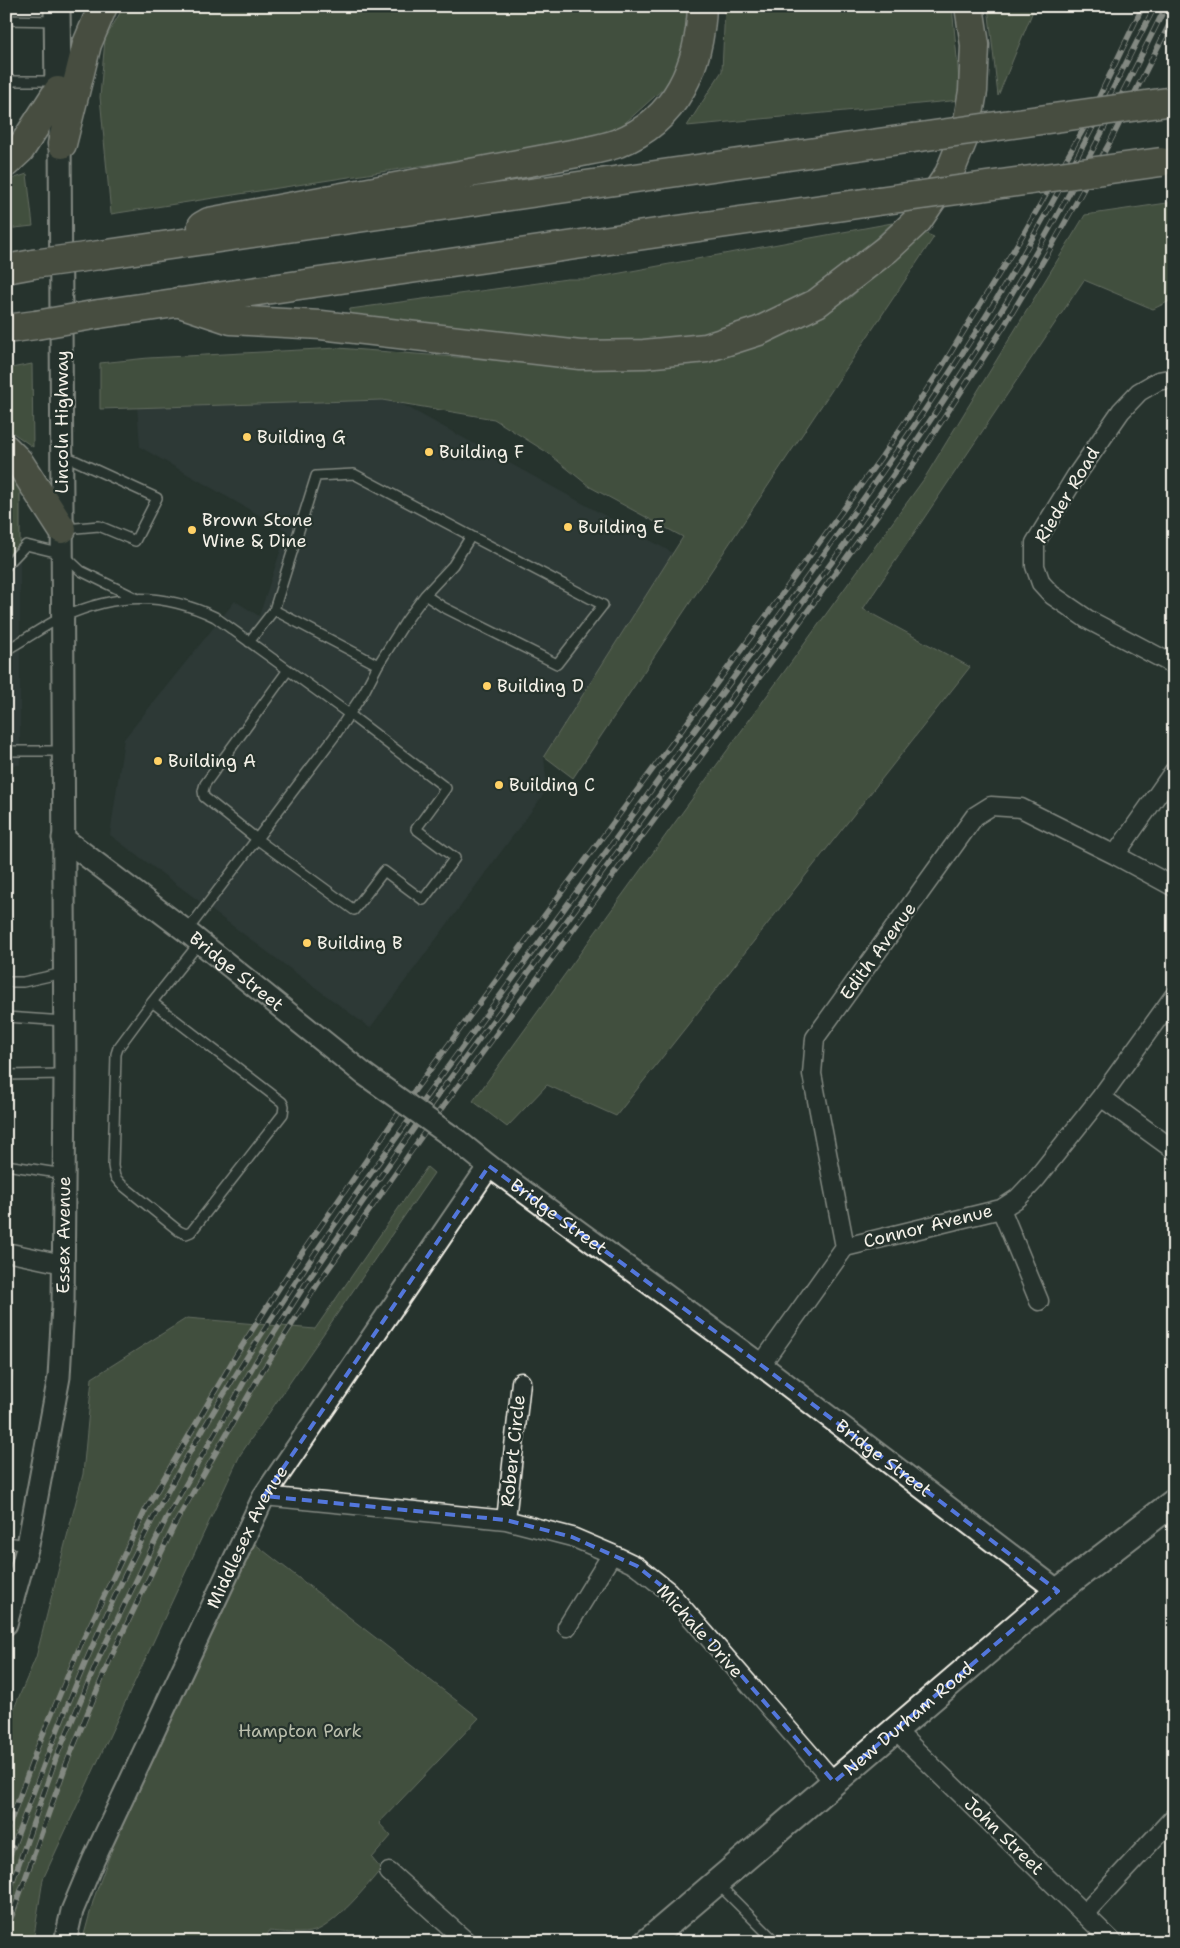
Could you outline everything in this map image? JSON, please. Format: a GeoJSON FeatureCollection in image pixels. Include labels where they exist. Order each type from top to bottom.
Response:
{"type":"FeatureCollection","features":[{"type":"Feature","properties":{"kind":"highway"},"geometry":{"type":"LineString","coordinates":[[62,144],[87,44],[103,6]]}},
{"type":"Feature","properties":{"kind":"highway"},"geometry":{"type":"LineString","coordinates":[[176,245],[209,222],[577,153],[618,143],[642,130],[661,114],[678,95],[693,66],[698,43],[702,6]]}},
{"type":"Feature","properties":{"kind":"highway"},"geometry":{"type":"LineString","coordinates":[[177,302],[231,320],[321,325],[580,355],[644,354],[706,348],[759,331],[817,303],[887,249],[918,220],[949,174],[966,132],[973,91],[975,45],[969,6]]}},
{"type":"Feature","properties":{"kind":"highway"},"geometry":{"type":"LineString","coordinates":[[6,163],[20,150],[58,86]]}},
{"type":"Feature","properties":{"kind":"highway"},"geometry":{"type":"LineString","coordinates":[[6,269],[1174,101]]}},
{"type":"Feature","properties":{"kind":"highway"},"geometry":{"type":"LineString","coordinates":[[6,330],[177,302],[1168,161]]}},
{"type":"Feature","properties":{"kind":"highway"},"geometry":{"type":"LineString","coordinates":[[6,449],[18,462],[62,542]]}},
{"type":"Feature","properties":{"kind":"main road","name":"Lincoln Highway"},"geometry":{"type":"LineString","coordinates":[[57,14],[58,86]]}},
{"type":"Feature","properties":{"kind":"main road","name":"New Durham Road"},"geometry":{"type":"LineString","coordinates":[[647,1942],[1058,1591],[1174,1502]]}},
{"type":"Feature","properties":{"kind":"street","name":"Lincoln Highway"},"geometry":{"type":"LineString","coordinates":[[58,86],[62,144],[63,838]]}},
{"type":"Feature","properties":{"kind":"street","name":"Rieder Road"},"geometry":{"type":"LineString","coordinates":[[1174,378],[1158,381],[1138,392],[1121,411],[1076,476],[1035,544],[1035,566],[1041,583],[1052,595],[1087,619],[1174,665]]}},
{"type":"Feature","properties":{"kind":"street"},"geometry":{"type":"LineString","coordinates":[[1174,771],[1115,855],[1174,887]]}},
{"type":"Feature","properties":{"kind":"street","name":"Edith Avenue"},"geometry":{"type":"LineString","coordinates":[[845,1247],[812,1074],[815,1038],[975,816],[991,806],[1021,808],[1115,855]]}},
{"type":"Feature","properties":{"kind":"street","name":"Bridge Street"},"geometry":{"type":"LineString","coordinates":[[63,838],[193,936],[364,1074],[458,1141],[489,1166],[761,1365],[1058,1591]]}},
{"type":"Feature","properties":{"kind":"street","name":"Essex Avenue"},"geometry":{"type":"LineString","coordinates":[[6,1624],[28,1545],[59,1377],[63,1264],[65,1074],[63,838]]}},
{"type":"Feature","properties":{"kind":"street","name":"Connor Avenue"},"geometry":{"type":"LineString","coordinates":[[761,1365],[845,1247],[1001,1209],[1018,1198],[1036,1179],[1101,1098],[1174,996]]}},
{"type":"Feature","properties":{"kind":"street"},"geometry":{"type":"LineString","coordinates":[[1101,1098],[1174,1150]]}},
{"type":"Feature","properties":{"kind":"street","name":"Middlesex Avenue"},"geometry":{"type":"LineString","coordinates":[[66,1942],[72,1911],[93,1861],[264,1496],[489,1166]]}},
{"type":"Feature","properties":{"kind":"street"},"geometry":{"type":"LineString","coordinates":[[1001,1209],[1039,1301]]}},
{"type":"Feature","properties":{"kind":"street"},"geometry":{"type":"LineString","coordinates":[[6,1252],[63,1264]]}},
{"type":"Feature","properties":{"kind":"street","name":"Robert Circle"},"geometry":{"type":"LineString","coordinates":[[506,1520],[521,1382]]}},
{"type":"Feature","properties":{"kind":"street","name":"Michale Drive"},"geometry":{"type":"LineString","coordinates":[[264,1496],[506,1520],[572,1537],[637,1566],[668,1591],[834,1782]]}},
{"type":"Feature","properties":{"kind":"street"},"geometry":{"type":"LineString","coordinates":[[567,1627],[612,1554]]}},
{"type":"Feature","properties":{"kind":"street","name":"John Street"},"geometry":{"type":"LineString","coordinates":[[895,1730],[1113,1942]]}},
{"type":"Feature","properties":{"kind":"street"},"geometry":{"type":"LineString","coordinates":[[1085,1913],[1174,1817]]}},
{"type":"Feature","properties":{"kind":"street"},"geometry":{"type":"LineString","coordinates":[[389,1872],[467,1942]]}},
{"type":"Feature","properties":{"kind":"lane"},"geometry":{"type":"LineString","coordinates":[[6,20],[57,14]]}},
{"type":"Feature","properties":{"kind":"lane"},"geometry":{"type":"LineString","coordinates":[[6,81],[58,86]]}},
{"type":"Feature","properties":{"kind":"lane"},"geometry":{"type":"LineString","coordinates":[[6,566],[26,545],[62,542],[99,526],[135,541],[157,498],[63,455]]}},
{"type":"Feature","properties":{"kind":"lane"},"geometry":{"type":"LineString","coordinates":[[249,642],[274,610],[316,476],[354,474],[603,605],[558,664],[443,607],[425,595]]}},
{"type":"Feature","properties":{"kind":"lane"},"geometry":{"type":"LineString","coordinates":[[152,1002],[282,1102],[284,1106],[283,1114],[191,1232],[186,1234],[121,1184],[115,1177],[113,1166],[116,1054],[118,1048],[152,1002],[193,936],[258,840],[364,692],[378,665],[406,621],[425,595],[452,564],[471,536]]}},
{"type":"Feature","properties":{"kind":"lane"},"geometry":{"type":"LineString","coordinates":[[62,542],[81,571],[136,598]]}},
{"type":"Feature","properties":{"kind":"lane"},"geometry":{"type":"LineString","coordinates":[[6,650],[63,618],[104,603],[136,598],[164,600],[198,609],[216,617],[349,714],[446,788],[416,829],[455,858],[423,900],[384,871],[354,910],[258,840],[204,797],[205,784],[288,670]]}},
{"type":"Feature","properties":{"kind":"lane"},"geometry":{"type":"LineString","coordinates":[[274,610],[378,665]]}},
{"type":"Feature","properties":{"kind":"lane"},"geometry":{"type":"LineString","coordinates":[[6,751],[62,751]]}},
{"type":"Feature","properties":{"kind":"lane"},"geometry":{"type":"LineString","coordinates":[[6,982],[23,982],[63,973]]}},
{"type":"Feature","properties":{"kind":"lane"},"geometry":{"type":"LineString","coordinates":[[6,1017],[64,1021]]}},
{"type":"Feature","properties":{"kind":"lane"},"geometry":{"type":"LineString","coordinates":[[6,1075],[65,1074]]}},
{"type":"Feature","properties":{"kind":"lane"},"geometry":{"type":"LineString","coordinates":[[6,1166],[64,1174]]}},
{"type":"Feature","properties":{"kind":"lane"},"geometry":{"type":"LineString","coordinates":[[6,1542],[28,1545]]}},
{"type":"Feature","properties":{"kind":"lane"},"geometry":{"type":"LineString","coordinates":[[716,1882],[776,1941]]}},
{"type":"Feature","properties":{"kind":"highlighted area"},"geometry":{"type":"Polygon","coordinates":[[[489,1166],[761,1365],[1058,1591],[834,1782],[668,1591],[637,1566],[572,1537],[506,1520],[264,1496],[489,1166]]]}},
{"type":"Feature","properties":{"kind":"shaded area"},"geometry":{"type":"Polygon","coordinates":[[[382,400],[398,402],[673,553],[544,756],[547,790],[370,1028],[110,835],[124,739],[235,601],[259,616],[287,531],[140,447],[137,406],[382,400]]]}},
{"type":"Feature","properties":{"kind":"shaded area"},"geometry":{"type":"Polygon","coordinates":[[[20,556],[20,765],[6,765],[6,563],[20,556]]]}},
{"type":"Feature","properties":{"kind":"green space"},"geometry":{"type":"Polygon","coordinates":[[[124,6],[688,6],[690,19],[674,79],[605,141],[471,158],[111,214],[100,97],[105,39],[124,6]]]}},
{"type":"Feature","properties":{"kind":"green space"},"geometry":{"type":"Polygon","coordinates":[[[725,6],[952,6],[961,100],[687,126],[722,71],[725,6]]]}},
{"type":"Feature","properties":{"kind":"green space"},"geometry":{"type":"Polygon","coordinates":[[[988,6],[1035,6],[998,96],[988,6]]]}},
{"type":"Feature","properties":{"kind":"green space"},"geometry":{"type":"Polygon","coordinates":[[[27,174],[33,226],[6,229],[6,181],[27,174]]]}},
{"type":"Feature","properties":{"kind":"green space"},"geometry":{"type":"Polygon","coordinates":[[[1174,202],[1174,299],[1153,309],[1084,280],[863,609],[970,667],[616,1116],[547,1085],[507,1127],[473,1101],[924,479],[1085,215],[1174,202]]]}},
{"type":"Feature","properties":{"kind":"green space"},"geometry":{"type":"Polygon","coordinates":[[[892,223],[847,265],[780,310],[707,337],[619,345],[349,316],[350,309],[567,279],[588,279],[892,223]]]}},
{"type":"Feature","properties":{"kind":"green space"},"geometry":{"type":"Polygon","coordinates":[[[922,232],[934,237],[573,778],[544,756],[683,537],[590,487],[548,453],[494,419],[382,400],[100,409],[100,363],[148,358],[338,348],[612,369],[748,349],[850,298],[922,232]]]}},
{"type":"Feature","properties":{"kind":"green space"},"geometry":{"type":"Polygon","coordinates":[[[32,364],[33,447],[6,428],[6,369],[32,364]]]}},
{"type":"Feature","properties":{"kind":"green space"},"geometry":{"type":"Polygon","coordinates":[[[6,468],[20,491],[20,556],[6,563],[6,468]]]}},
{"type":"Feature","properties":{"kind":"green space"},"geometry":{"type":"Polygon","coordinates":[[[427,1167],[434,1173],[240,1455],[43,1879],[33,1942],[6,1942],[6,1727],[36,1657],[83,1474],[92,1378],[187,1318],[315,1329],[427,1167]]]}},
{"type":"Feature","properties":{"kind":"green space"},"geometry":{"type":"Polygon","coordinates":[[[13,1369],[6,1439],[6,1371],[13,1369]]]}},
{"type":"Feature","properties":{"kind":"green space","name":"Hampton Park"},"geometry":{"type":"Polygon","coordinates":[[[255,1544],[479,1718],[379,1823],[391,1836],[372,1858],[381,1869],[351,1904],[323,1927],[304,1933],[268,1931],[267,1942],[82,1942],[94,1898],[112,1849],[255,1544]]]}},
{"type":"Feature","properties":{"kind":"railway"},"geometry":{"type":"LineString","coordinates":[[6,1834],[36,1751],[81,1644],[146,1509],[235,1357],[295,1263],[412,1094],[753,634],[882,456],[940,370],[1021,238],[1084,128],[1143,6]]}},
{"type":"Feature","properties":{"kind":"railway"},"geometry":{"type":"LineString","coordinates":[[6,1866],[75,1686],[114,1598],[157,1511],[202,1431],[249,1354],[350,1202],[789,602],[932,399],[986,316],[1053,202],[1155,6]]}},
{"type":"Feature","properties":{"kind":"railway"},"geometry":{"type":"LineString","coordinates":[[6,1900],[56,1758],[101,1653],[166,1519],[255,1363],[308,1280],[429,1107],[843,547],[940,407],[995,321],[1063,205],[1166,6]]}},
{"type":"Feature","properties":{"kind":"railway"},"geometry":{"type":"LineString","coordinates":[[6,1932],[67,1762],[111,1657],[175,1524],[263,1370],[317,1285],[438,1113],[907,474],[1003,328],[1049,251],[1111,140],[1174,15]]}},
{"type":"Feature","properties":{"kind":"place","name":"Building G"},"geometry":{"type":"Point","coordinates":[247,437]}},
{"type":"Feature","properties":{"kind":"place","name":"Building F"},"geometry":{"type":"Point","coordinates":[429,452]}},
{"type":"Feature","properties":{"kind":"place","name":"Building E"},"geometry":{"type":"Point","coordinates":[568,527]}},
{"type":"Feature","properties":{"kind":"place","name":"Brown Stone Wine & Dine"},"geometry":{"type":"Point","coordinates":[192,530]}},
{"type":"Feature","properties":{"kind":"place","name":"Building D"},"geometry":{"type":"Point","coordinates":[487,686]}},
{"type":"Feature","properties":{"kind":"place","name":"Building A"},"geometry":{"type":"Point","coordinates":[158,761]}},
{"type":"Feature","properties":{"kind":"place","name":"Building C"},"geometry":{"type":"Point","coordinates":[499,785]}},
{"type":"Feature","properties":{"kind":"place","name":"Building B"},"geometry":{"type":"Point","coordinates":[307,943]}}]}
